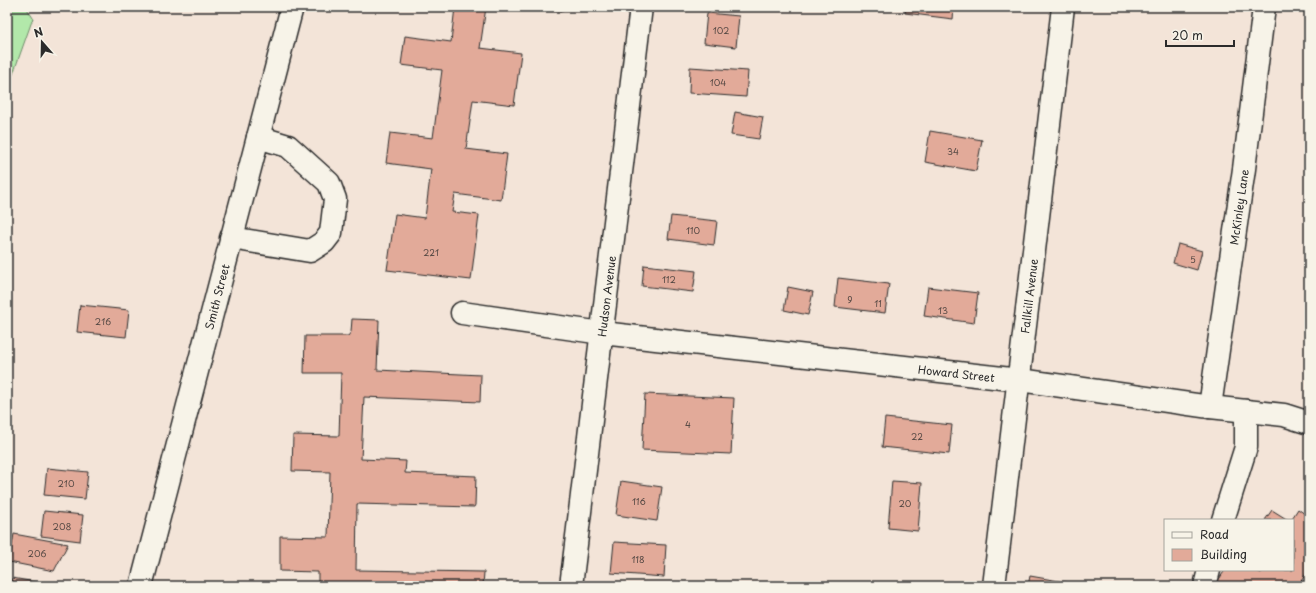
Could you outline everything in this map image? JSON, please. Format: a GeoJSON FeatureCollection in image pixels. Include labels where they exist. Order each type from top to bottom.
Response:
{"type":"FeatureCollection","features":[{"type":"Feature","properties":{"kind":"street","name":"Smith Street"},"geometry":{"type":"LineString","coordinates":[[141,586],[292,7]]}},
{"type":"Feature","properties":{"kind":"street","name":"Hudson Avenue"},"geometry":{"type":"LineString","coordinates":[[571,586],[641,7]]}},
{"type":"Feature","properties":{"kind":"street","name":"Fallkill Avenue"},"geometry":{"type":"LineString","coordinates":[[994,586],[1020,380],[1063,7]]}},
{"type":"Feature","properties":{"kind":"street","name":"McKinley Lane"},"geometry":{"type":"LineString","coordinates":[[1210,407],[1244,169],[1264,7]]}},
{"type":"Feature","properties":{"kind":"street"},"geometry":{"type":"LineString","coordinates":[[231,238],[310,251],[324,242],[331,233],[335,199],[329,183],[288,146],[258,137]]}},
{"type":"Feature","properties":{"kind":"street","name":"Howard Street"},"geometry":{"type":"LineString","coordinates":[[462,313],[602,333],[1020,380],[1210,407],[1284,415],[1309,423]]}},
{"type":"Feature","properties":{"kind":"street"},"geometry":{"type":"LineString","coordinates":[[1223,519],[1246,447],[1246,411]]}},
{"type":"Feature","properties":{"kind":"street"},"geometry":{"type":"LineString","coordinates":[[1205,586],[1209,571]]}},
{"type":"Feature","properties":{"kind":"green space"},"geometry":{"type":"Polygon","coordinates":[[[7,7],[26,7],[33,18],[7,91],[7,7]]]}},
{"type":"Feature","properties":{"kind":"building"},"geometry":{"type":"Polygon","coordinates":[[[455,7],[486,7],[480,48],[521,53],[514,105],[473,100],[466,149],[507,154],[501,200],[455,194],[452,212],[479,215],[471,280],[387,270],[395,214],[425,218],[431,169],[386,163],[390,133],[433,138],[442,70],[401,65],[405,36],[451,42],[455,7]]]}},
{"type":"Feature","properties":{"kind":"building"},"geometry":{"type":"Polygon","coordinates":[[[532,7],[563,7],[562,11],[532,7]]]}},
{"type":"Feature","properties":{"kind":"building"},"geometry":{"type":"Polygon","coordinates":[[[906,7],[954,7],[953,19],[905,13],[906,7]]]}},
{"type":"Feature","properties":{"kind":"building"},"geometry":{"type":"Polygon","coordinates":[[[707,13],[739,16],[736,47],[704,43],[707,13]]]}},
{"type":"Feature","properties":{"kind":"building"},"geometry":{"type":"Polygon","coordinates":[[[690,67],[748,71],[746,97],[689,93],[690,67]]]}},
{"type":"Feature","properties":{"kind":"building"},"geometry":{"type":"Polygon","coordinates":[[[735,112],[763,117],[759,139],[731,135],[735,112]]]}},
{"type":"Feature","properties":{"kind":"building"},"geometry":{"type":"Polygon","coordinates":[[[930,131],[982,140],[976,171],[925,162],[930,131]]]}},
{"type":"Feature","properties":{"kind":"building"},"geometry":{"type":"Polygon","coordinates":[[[671,216],[717,221],[714,245],[668,239],[671,216]]]}},
{"type":"Feature","properties":{"kind":"building"},"geometry":{"type":"Polygon","coordinates":[[[1178,244],[1202,251],[1197,270],[1173,263],[1178,244]]]}},
{"type":"Feature","properties":{"kind":"building"},"geometry":{"type":"Polygon","coordinates":[[[644,265],[696,271],[693,292],[642,286],[644,265]]]}},
{"type":"Feature","properties":{"kind":"building"},"geometry":{"type":"Polygon","coordinates":[[[838,278],[889,284],[885,313],[835,307],[838,278]]]}},
{"type":"Feature","properties":{"kind":"building"},"geometry":{"type":"Polygon","coordinates":[[[788,287],[813,292],[808,315],[784,310],[788,287]]]}},
{"type":"Feature","properties":{"kind":"building"},"geometry":{"type":"Polygon","coordinates":[[[928,287],[978,293],[974,323],[924,316],[928,287]]]}},
{"type":"Feature","properties":{"kind":"building"},"geometry":{"type":"Polygon","coordinates":[[[80,305],[129,310],[126,337],[77,332],[80,305]]]}},
{"type":"Feature","properties":{"kind":"building"},"geometry":{"type":"Polygon","coordinates":[[[352,319],[379,320],[377,370],[481,375],[480,402],[364,397],[361,459],[406,461],[405,473],[476,476],[475,505],[474,507],[357,504],[356,570],[484,572],[483,586],[318,586],[318,572],[280,571],[280,536],[328,537],[330,472],[292,471],[293,435],[339,436],[341,373],[304,373],[305,336],[348,336],[351,332],[352,319]]]}},
{"type":"Feature","properties":{"kind":"building"},"geometry":{"type":"Polygon","coordinates":[[[645,394],[734,398],[731,454],[642,450],[645,394]]]}},
{"type":"Feature","properties":{"kind":"building"},"geometry":{"type":"Polygon","coordinates":[[[885,418],[952,425],[949,454],[882,447],[885,418]]]}},
{"type":"Feature","properties":{"kind":"building"},"geometry":{"type":"Polygon","coordinates":[[[47,468],[88,472],[85,499],[44,495],[47,468]]]}},
{"type":"Feature","properties":{"kind":"building"},"geometry":{"type":"Polygon","coordinates":[[[621,481],[662,487],[657,521],[616,515],[621,481]]]}},
{"type":"Feature","properties":{"kind":"building"},"geometry":{"type":"Polygon","coordinates":[[[892,481],[922,483],[918,531],[888,528],[892,481]]]}},
{"type":"Feature","properties":{"kind":"building"},"geometry":{"type":"Polygon","coordinates":[[[1298,509],[1309,517],[1309,569],[1298,586],[1219,586],[1216,584],[1224,571],[1257,571],[1261,573],[1262,571],[1294,571],[1294,519],[1292,519],[1298,509]]]}},
{"type":"Feature","properties":{"kind":"building"},"geometry":{"type":"Polygon","coordinates":[[[1272,510],[1286,519],[1266,519],[1272,510]]]}},
{"type":"Feature","properties":{"kind":"building"},"geometry":{"type":"Polygon","coordinates":[[[44,511],[83,515],[80,541],[41,536],[44,511]]]}},
{"type":"Feature","properties":{"kind":"building"},"geometry":{"type":"Polygon","coordinates":[[[14,534],[68,544],[54,571],[9,562],[14,534]]]}},
{"type":"Feature","properties":{"kind":"building"},"geometry":{"type":"Polygon","coordinates":[[[614,542],[666,545],[664,577],[611,573],[614,542]]]}},
{"type":"Feature","properties":{"kind":"building"},"geometry":{"type":"Polygon","coordinates":[[[1030,576],[1082,585],[1082,586],[1028,586],[1030,576]]]}},
{"type":"Feature","properties":{"kind":"building"},"geometry":{"type":"Polygon","coordinates":[[[12,578],[53,585],[53,586],[10,586],[12,578]]]}}]}
